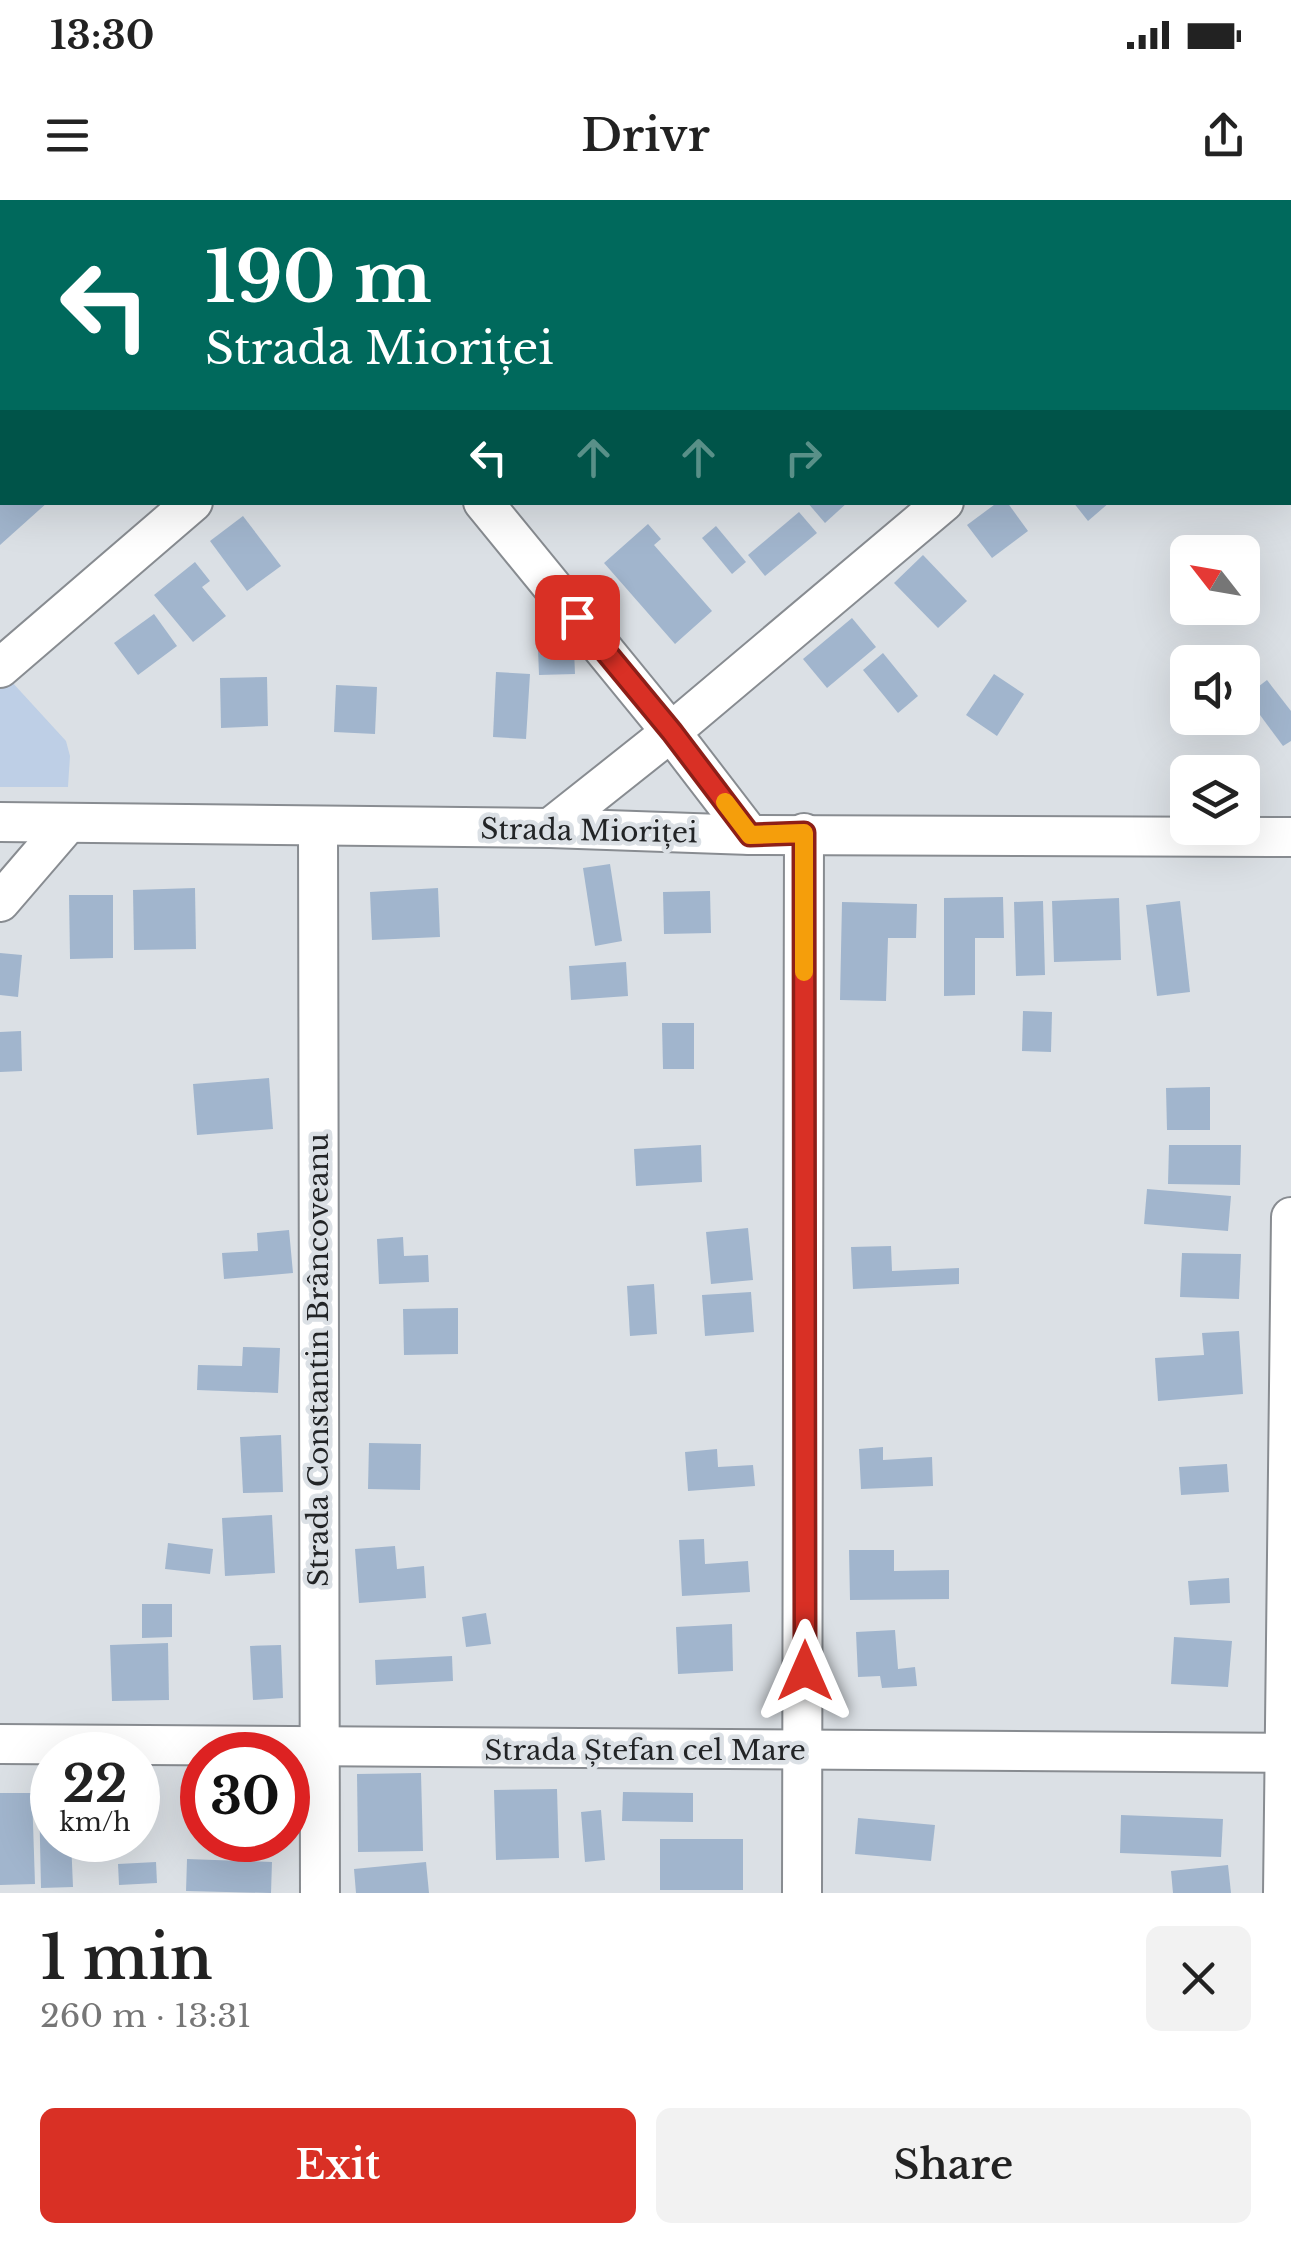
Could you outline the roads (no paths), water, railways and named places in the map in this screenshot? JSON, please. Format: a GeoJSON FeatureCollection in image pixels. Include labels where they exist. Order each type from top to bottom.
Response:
{"type":"FeatureCollection","features":[{"type":"Feature","properties":{"kind":"street"},"geometry":{"type":"LineString","coordinates":[[0,668],[189,505]]}},
{"type":"Feature","properties":{"kind":"street"},"geometry":{"type":"LineString","coordinates":[[485,505],[672,732],[750,835]]}},
{"type":"Feature","properties":{"kind":"street"},"geometry":{"type":"LineString","coordinates":[[550,828],[672,732],[940,505]]}},
{"type":"Feature","properties":{"kind":"street","name":"Strada Mioriței"},"geometry":{"type":"LineString","coordinates":[[0,822],[550,828],[750,835],[1291,836]]}},
{"type":"Feature","properties":{"kind":"street"},"geometry":{"type":"LineString","coordinates":[[0,902],[68,823]]}},
{"type":"Feature","properties":{"kind":"street","name":"Strada Constantin Brâncoveanu"},"geometry":{"type":"LineString","coordinates":[[318,827],[320,1893]]}},
{"type":"Feature","properties":{"kind":"street"},"geometry":{"type":"LineString","coordinates":[[802,1893],[804,833]]}},
{"type":"Feature","properties":{"kind":"street"},"geometry":{"type":"LineString","coordinates":[[1283,1893],[1288,1753],[1291,1217]]}},
{"type":"Feature","properties":{"kind":"street","name":"Strada Ștefan cel Mare"},"geometry":{"type":"LineString","coordinates":[[0,1744],[1288,1753]]}}]}
